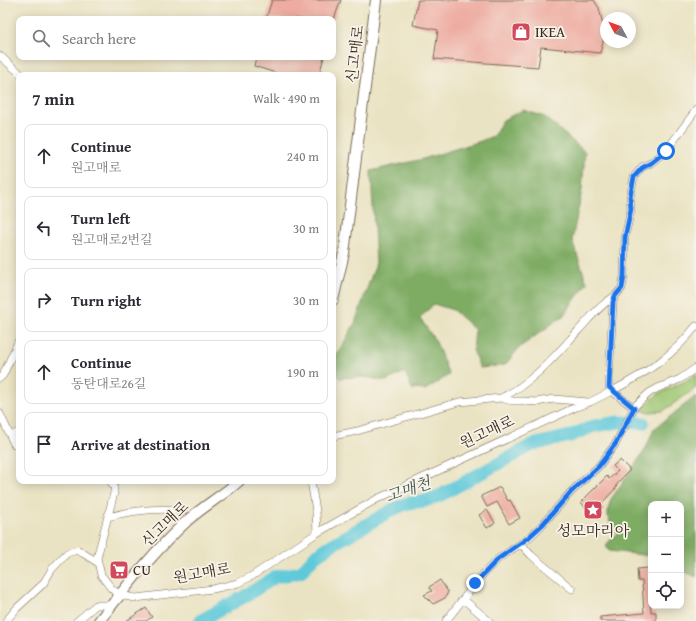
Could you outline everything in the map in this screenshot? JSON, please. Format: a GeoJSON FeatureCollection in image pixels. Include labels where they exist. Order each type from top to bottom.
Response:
{"type":"FeatureCollection","features":[{"type":"Feature","properties":{"kind":"street","name":"신고매로"},"geometry":{"type":"LineString","coordinates":[[336,287],[344,253],[376,0]]}},
{"type":"Feature","properties":{"kind":"street"},"geometry":{"type":"LineString","coordinates":[[0,56],[19,72]]}},
{"type":"Feature","properties":{"kind":"street"},"geometry":{"type":"LineString","coordinates":[[336,436],[357,432],[459,402],[501,398],[514,392],[542,370],[597,309],[615,296],[622,288],[624,276],[625,237],[631,209],[630,197],[634,177],[642,168],[666,151],[696,110]]}},
{"type":"Feature","properties":{"kind":"street"},"geometry":{"type":"LineString","coordinates":[[615,296],[613,302],[609,387],[633,410]]}},
{"type":"Feature","properties":{"kind":"street","name":"원고매로"},"geometry":{"type":"LineString","coordinates":[[120,595],[135,598],[213,589],[238,583],[252,576],[317,533],[377,499],[590,402],[639,377],[663,360],[696,326]]}},
{"type":"Feature","properties":{"kind":"street"},"geometry":{"type":"LineString","coordinates":[[1,376],[16,346]]}},
{"type":"Feature","properties":{"kind":"street"},"geometry":{"type":"LineString","coordinates":[[446,621],[485,572],[498,559],[521,544],[542,525],[571,492],[599,466],[607,457],[633,410],[649,393],[680,379],[696,368]]}},
{"type":"Feature","properties":{"kind":"street"},"geometry":{"type":"LineString","coordinates":[[501,398],[512,401],[536,402],[554,399],[590,402]]}},
{"type":"Feature","properties":{"kind":"street"},"geometry":{"type":"LineString","coordinates":[[0,414],[14,444]]}},
{"type":"Feature","properties":{"kind":"street"},"geometry":{"type":"LineString","coordinates":[[10,436],[16,433]]}},
{"type":"Feature","properties":{"kind":"street"},"geometry":{"type":"LineString","coordinates":[[99,621],[120,595],[111,588],[100,575],[97,562],[98,550],[114,493],[114,487],[112,484]]}},
{"type":"Feature","properties":{"kind":"street","name":"신고매로"},"geometry":{"type":"LineString","coordinates":[[120,595],[173,534],[235,484]]}},
{"type":"Feature","properties":{"kind":"street"},"geometry":{"type":"LineString","coordinates":[[312,484],[316,511],[317,533]]}},
{"type":"Feature","properties":{"kind":"street"},"geometry":{"type":"LineString","coordinates":[[108,517],[128,511],[146,509],[182,510]]}},
{"type":"Feature","properties":{"kind":"street"},"geometry":{"type":"LineString","coordinates":[[521,544],[531,555],[572,589]]}},
{"type":"Feature","properties":{"kind":"street"},"geometry":{"type":"LineString","coordinates":[[6,621],[17,608],[43,584],[52,568],[67,553],[78,550],[97,562]]}},
{"type":"Feature","properties":{"kind":"street"},"geometry":{"type":"LineString","coordinates":[[463,599],[488,621]]}},
{"type":"Feature","properties":{"kind":"street"},"geometry":{"type":"LineString","coordinates":[[77,621],[96,605],[111,605]]}},
{"type":"Feature","properties":{"kind":"green space"},"geometry":{"type":"Polygon","coordinates":[[[523,110],[545,117],[585,152],[582,190],[572,240],[587,283],[563,316],[520,347],[505,365],[480,368],[473,351],[475,330],[453,310],[434,304],[420,318],[436,342],[449,375],[425,390],[412,389],[405,372],[386,381],[364,377],[339,378],[336,372],[336,357],[355,323],[376,263],[371,171],[423,159],[481,141],[493,136],[503,120],[523,110]]]}},
{"type":"Feature","properties":{"kind":"green space"},"geometry":{"type":"Polygon","coordinates":[[[696,373],[696,388],[663,411],[650,412],[641,410],[658,394],[690,379],[696,373]]]}},
{"type":"Feature","properties":{"kind":"green space"},"geometry":{"type":"Polygon","coordinates":[[[696,396],[696,577],[684,571],[684,501],[648,501],[648,556],[610,551],[606,545],[617,533],[611,525],[608,516],[608,509],[611,499],[645,450],[654,429],[696,396]]]}},
{"type":"Feature","properties":{"kind":"building"},"geometry":{"type":"Polygon","coordinates":[[[272,0],[341,0],[335,16],[267,16],[272,0]]]}},
{"type":"Feature","properties":{"kind":"building","name":"IKEA"},"geometry":{"type":"Polygon","coordinates":[[[418,0],[594,0],[600,12],[600,48],[601,48],[600,53],[541,47],[538,67],[434,59],[438,30],[413,25],[418,0]]]}},
{"type":"Feature","properties":{"kind":"building"},"geometry":{"type":"Polygon","coordinates":[[[255,60],[323,60],[320,72],[273,72],[254,66],[255,60]]]}},
{"type":"Feature","properties":{"kind":"building"},"geometry":{"type":"Polygon","coordinates":[[[620,460],[630,470],[619,481],[616,486],[617,487],[601,504],[603,507],[600,510],[602,513],[598,518],[589,509],[587,510],[581,502],[607,476],[609,479],[618,471],[613,466],[620,460]]]}},
{"type":"Feature","properties":{"kind":"building"},"geometry":{"type":"Polygon","coordinates":[[[500,487],[508,501],[510,500],[520,518],[509,524],[497,502],[487,507],[481,496],[500,487]]]}},
{"type":"Feature","properties":{"kind":"building"},"geometry":{"type":"Polygon","coordinates":[[[487,510],[495,523],[487,528],[479,515],[487,510]]]}},
{"type":"Feature","properties":{"kind":"building"},"geometry":{"type":"Polygon","coordinates":[[[648,568],[648,609],[651,609],[651,612],[656,612],[656,621],[600,621],[600,617],[644,613],[642,581],[638,581],[637,569],[648,568]]]}},
{"type":"Feature","properties":{"kind":"building"},"geometry":{"type":"Polygon","coordinates":[[[440,580],[448,592],[445,598],[433,604],[424,595],[432,591],[429,587],[440,580]]]}},
{"type":"Feature","properties":{"kind":"building"},"geometry":{"type":"Polygon","coordinates":[[[146,608],[152,617],[146,621],[126,621],[146,608]]]}},
{"type":"Feature","properties":{"kind":"waterway","name":"고매천"},"geometry":{"type":"LineString","coordinates":[[200,621],[247,595],[275,577],[301,572],[315,556],[394,509],[408,503],[425,501],[441,495],[532,445],[570,436],[594,426],[619,422],[643,423]]}},
{"type":"Feature","properties":{"kind":"place","name":"IKEA"},"geometry":{"type":"Point","coordinates":[521,32]}},
{"type":"Feature","properties":{"kind":"place","name":"성모마리아"},"geometry":{"type":"Point","coordinates":[593,510]}},
{"type":"Feature","properties":{"kind":"place","name":"CU"},"geometry":{"type":"Point","coordinates":[119,570]}},
{"type":"Feature","properties":{"kind":"route"},"geometry":{"type":"LineString","coordinates":[[475,583],[498,559],[528,538],[542,525],[571,492],[599,466],[616,443],[634,408],[609,387],[613,302],[615,296],[622,288],[624,276],[625,237],[631,209],[630,197],[634,177],[642,168],[659,158],[666,151]]}}]}
